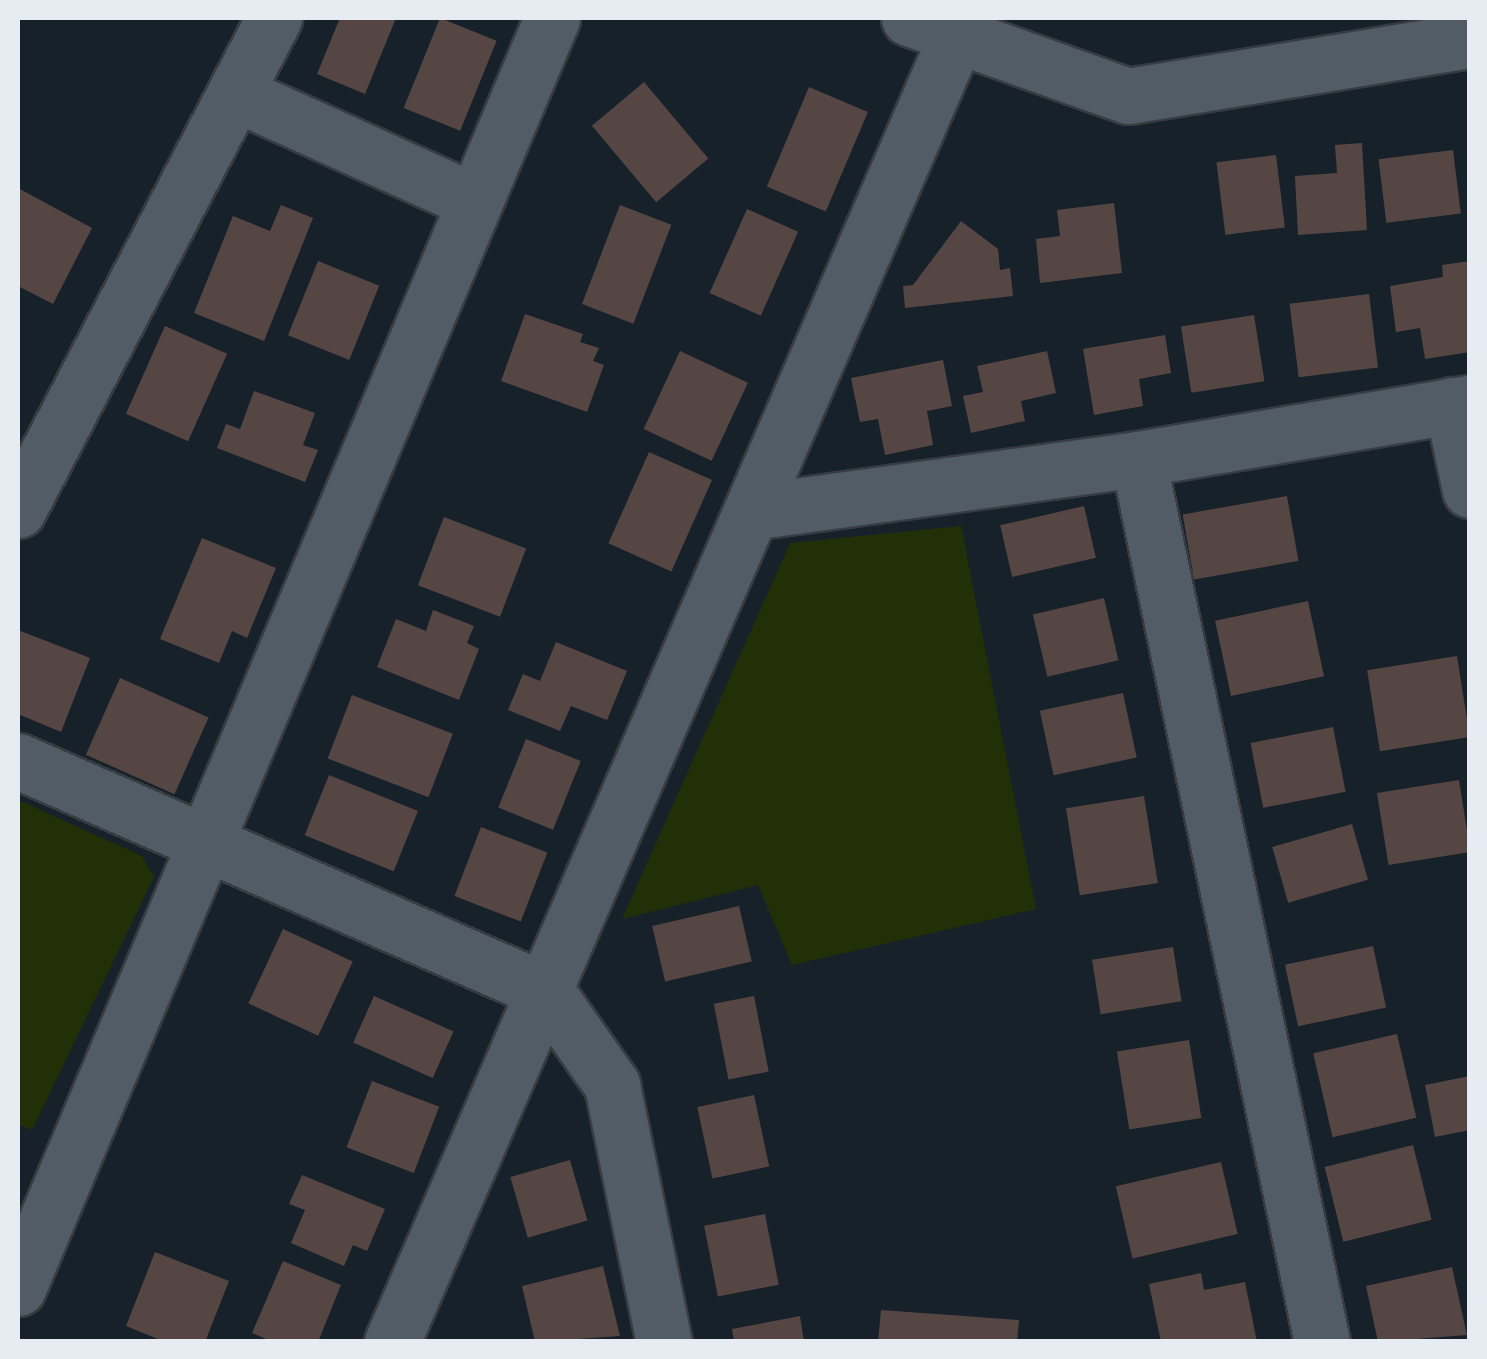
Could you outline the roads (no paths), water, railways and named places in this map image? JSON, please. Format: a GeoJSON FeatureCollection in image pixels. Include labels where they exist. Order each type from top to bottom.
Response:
{"type":"FeatureCollection","features":[{"type":"Feature","properties":{"kind":"street"},"geometry":{"type":"LineString","coordinates":[[18,510],[239,95],[274,18]]}},
{"type":"Feature","properties":{"kind":"street"},"geometry":{"type":"LineString","coordinates":[[18,1288],[209,844],[552,18]]}},
{"type":"Feature","properties":{"kind":"street"},"geometry":{"type":"LineString","coordinates":[[392,1342],[751,512],[943,24],[1128,96],[1470,40]]}},
{"type":"Feature","properties":{"kind":"street"},"geometry":{"type":"LineString","coordinates":[[239,95],[474,201]]}},
{"type":"Feature","properties":{"kind":"street"},"geometry":{"type":"LineString","coordinates":[[751,512],[1138,459],[1461,404],[1470,490]]}},
{"type":"Feature","properties":{"kind":"street"},"geometry":{"type":"LineString","coordinates":[[1138,459],[1322,1342]]}},
{"type":"Feature","properties":{"kind":"street"},"geometry":{"type":"LineString","coordinates":[[18,761],[546,991],[612,1085],[664,1342]]}}]}
